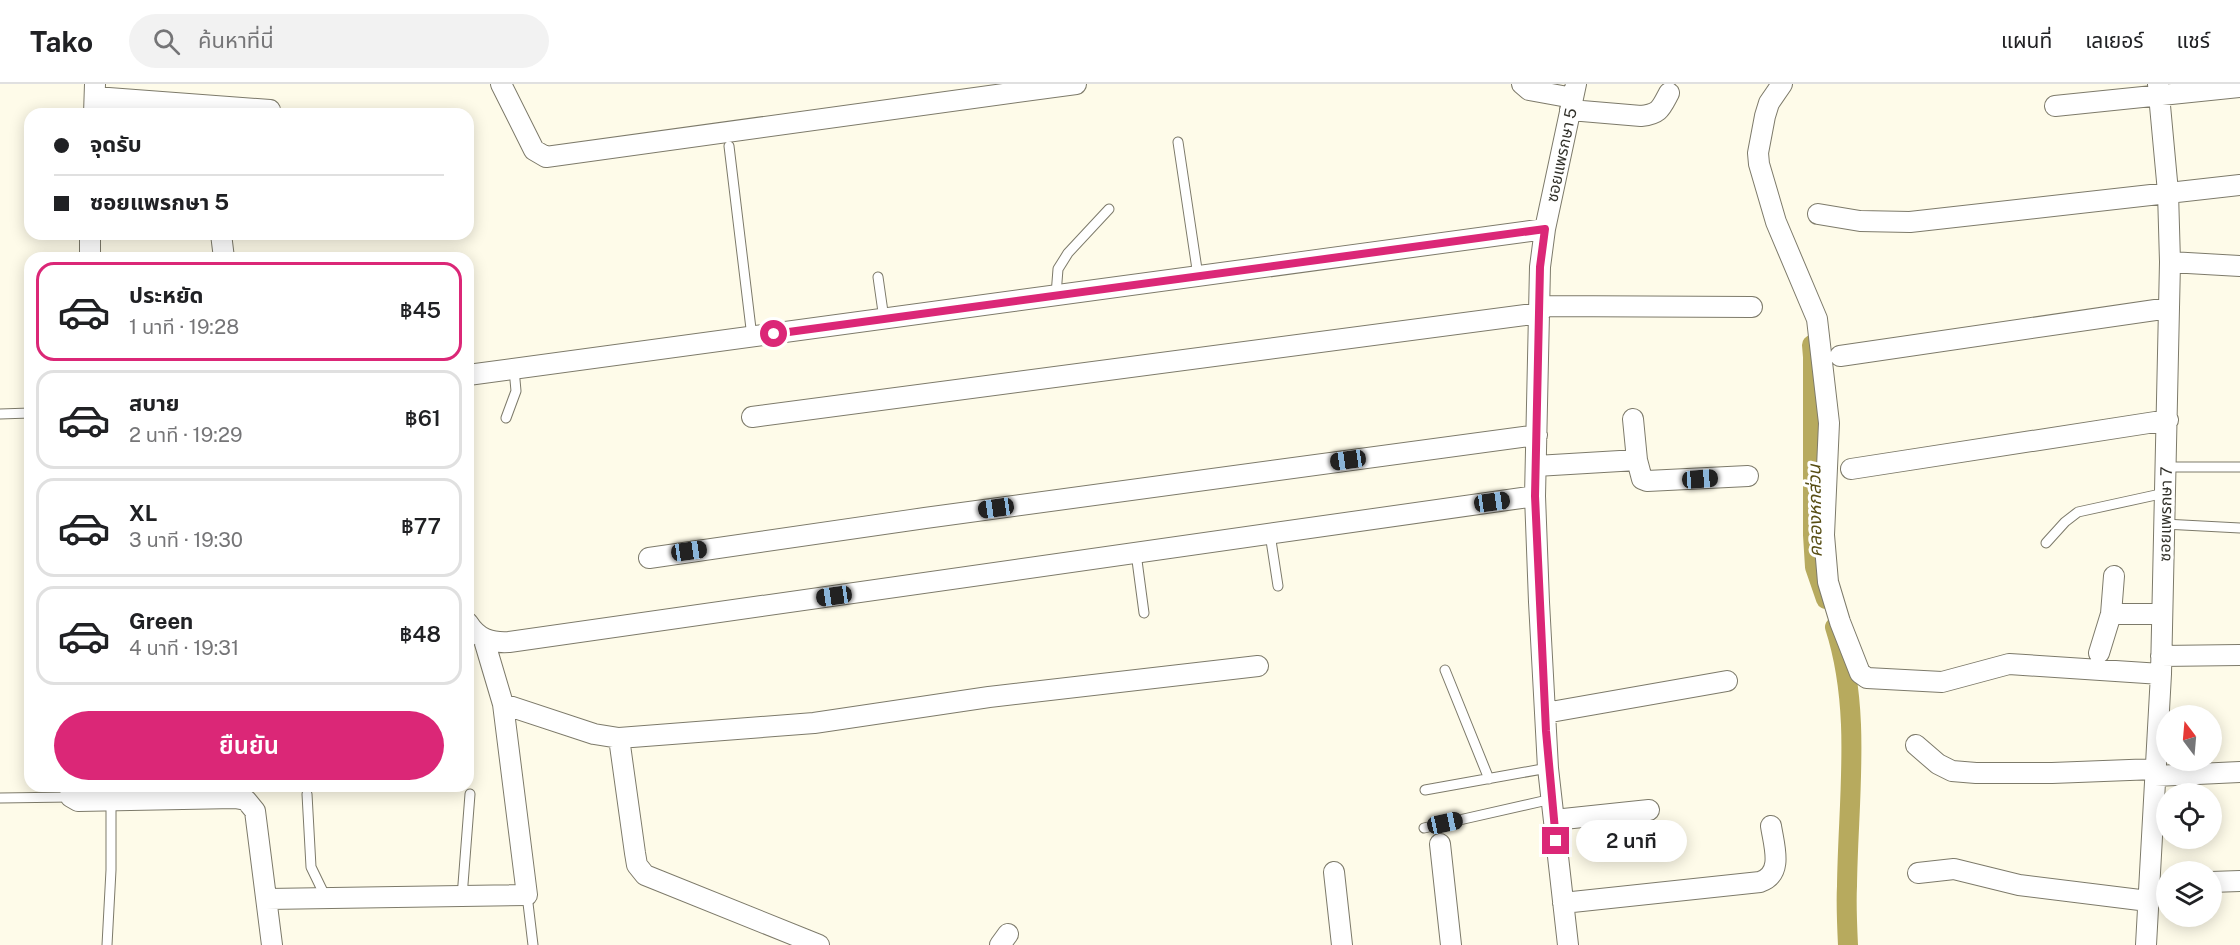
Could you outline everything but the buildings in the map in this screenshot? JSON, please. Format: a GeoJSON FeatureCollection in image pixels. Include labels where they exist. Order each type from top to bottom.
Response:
{"type":"FeatureCollection","features":[{"type":"Feature","properties":{"kind":"street"},"geometry":{"type":"LineString","coordinates":[[501,84],[534,150],[546,157],[1076,84]]}},
{"type":"Feature","properties":{"kind":"street"},"geometry":{"type":"LineString","coordinates":[[1521,84],[1529,90],[1573,97],[1641,116],[1653,115],[1659,111],[1669,93]]}},
{"type":"Feature","properties":{"kind":"street"},"geometry":{"type":"LineString","coordinates":[[1782,84],[1769,103],[1760,142],[1759,164],[1776,222],[1817,319],[1829,423],[1824,535],[1828,582],[1840,622],[1860,673],[1867,678],[1934,683],[1954,680],[2008,664],[2161,665],[2240,655]]}},
{"type":"Feature","properties":{"kind":"street"},"geometry":{"type":"LineString","coordinates":[[2055,106],[2159,90],[2240,87]]}},
{"type":"Feature","properties":{"kind":"street","name":"ซอยแพรกษา 7"},"geometry":{"type":"LineString","coordinates":[[2146,945],[2154,889],[2155,772],[2161,665],[2168,420],[2169,192],[2159,90]]}},
{"type":"Feature","properties":{"kind":"street","name":"ซอยแพรกษา 5"},"geometry":{"type":"LineString","coordinates":[[1568,945],[1548,768],[1535,496],[1540,267],[1545,229],[1573,97]]}},
{"type":"Feature","properties":{"kind":"street"},"geometry":{"type":"LineString","coordinates":[[95,98],[241,108]]}},
{"type":"Feature","properties":{"kind":"street"},"geometry":{"type":"LineString","coordinates":[[1818,214],[1860,221],[1911,222],[2240,185]]}},
{"type":"Feature","properties":{"kind":"street"},"geometry":{"type":"LineString","coordinates":[[474,374],[1545,229]]}},
{"type":"Feature","properties":{"kind":"street"},"geometry":{"type":"LineString","coordinates":[[2170,262],[2240,266]]}},
{"type":"Feature","properties":{"kind":"street"},"geometry":{"type":"LineString","coordinates":[[753,417],[1540,309],[1752,306]]}},
{"type":"Feature","properties":{"kind":"street"},"geometry":{"type":"LineString","coordinates":[[1840,356],[2169,308]]}},
{"type":"Feature","properties":{"kind":"street"},"geometry":{"type":"LineString","coordinates":[[1633,419],[1637,460],[1642,478],[1647,481],[1748,476]]}},
{"type":"Feature","properties":{"kind":"street"},"geometry":{"type":"LineString","coordinates":[[1851,469],[2168,420]]}},
{"type":"Feature","properties":{"kind":"street"},"geometry":{"type":"LineString","coordinates":[[649,558],[937,516],[1537,435]]}},
{"type":"Feature","properties":{"kind":"street"},"geometry":{"type":"LineString","coordinates":[[1536,466],[1637,460]]}},
{"type":"Feature","properties":{"kind":"street"},"geometry":{"type":"LineString","coordinates":[[484,640],[509,642],[1535,496]]}},
{"type":"Feature","properties":{"kind":"street"},"geometry":{"type":"LineString","coordinates":[[2099,653],[2111,614],[2114,576]]}},
{"type":"Feature","properties":{"kind":"street"},"geometry":{"type":"LineString","coordinates":[[2111,614],[2162,614]]}},
{"type":"Feature","properties":{"kind":"street"},"geometry":{"type":"LineString","coordinates":[[267,899],[527,895],[503,704],[484,640],[474,632]]}},
{"type":"Feature","properties":{"kind":"street"},"geometry":{"type":"LineString","coordinates":[[503,704],[594,734],[619,738],[814,723],[989,697],[1258,666]]}},
{"type":"Feature","properties":{"kind":"street"},"geometry":{"type":"LineString","coordinates":[[1545,713],[1727,681]]}},
{"type":"Feature","properties":{"kind":"street"},"geometry":{"type":"LineString","coordinates":[[619,738],[637,865],[645,875],[819,945]]}},
{"type":"Feature","properties":{"kind":"street"},"geometry":{"type":"LineString","coordinates":[[1916,745],[1938,764],[1952,771],[1976,773],[2240,772]]}},
{"type":"Feature","properties":{"kind":"street"},"geometry":{"type":"LineString","coordinates":[[72,792],[78,801],[235,798],[246,800],[255,811],[272,945]]}},
{"type":"Feature","properties":{"kind":"street"},"geometry":{"type":"LineString","coordinates":[[1554,820],[1649,810]]}},
{"type":"Feature","properties":{"kind":"street"},"geometry":{"type":"LineString","coordinates":[[1563,903],[1760,882],[1769,879],[1774,873],[1776,862],[1771,826]]}},
{"type":"Feature","properties":{"kind":"street"},"geometry":{"type":"LineString","coordinates":[[1440,844],[1451,945]]}},
{"type":"Feature","properties":{"kind":"street"},"geometry":{"type":"LineString","coordinates":[[1918,873],[1954,868],[2019,885],[2154,889]]}},
{"type":"Feature","properties":{"kind":"street"},"geometry":{"type":"LineString","coordinates":[[1334,872],[1342,945]]}},
{"type":"Feature","properties":{"kind":"street"},"geometry":{"type":"LineString","coordinates":[[2222,882],[2240,881]]}},
{"type":"Feature","properties":{"kind":"lane"},"geometry":{"type":"LineString","coordinates":[[1178,142],[1198,276]]}},
{"type":"Feature","properties":{"kind":"lane"},"geometry":{"type":"LineString","coordinates":[[729,146],[752,337]]}},
{"type":"Feature","properties":{"kind":"lane"},"geometry":{"type":"LineString","coordinates":[[1056,295],[1058,269],[1068,253],[1109,209]]}},
{"type":"Feature","properties":{"kind":"lane"},"geometry":{"type":"LineString","coordinates":[[878,277],[885,319]]}},
{"type":"Feature","properties":{"kind":"lane"},"geometry":{"type":"LineString","coordinates":[[507,418],[516,391],[514,369]]}},
{"type":"Feature","properties":{"kind":"lane"},"geometry":{"type":"LineString","coordinates":[[0,414],[24,413]]}},
{"type":"Feature","properties":{"kind":"lane"},"geometry":{"type":"LineString","coordinates":[[2166,467],[2240,467]]}},
{"type":"Feature","properties":{"kind":"lane"},"geometry":{"type":"LineString","coordinates":[[2046,543],[2065,522],[2078,512],[2165,493]]}},
{"type":"Feature","properties":{"kind":"lane"},"geometry":{"type":"LineString","coordinates":[[2164,524],[2240,528]]}},
{"type":"Feature","properties":{"kind":"lane"},"geometry":{"type":"LineString","coordinates":[[1270,534],[1278,586]]}},
{"type":"Feature","properties":{"kind":"lane"},"geometry":{"type":"LineString","coordinates":[[1136,553],[1144,613]]}},
{"type":"Feature","properties":{"kind":"lane"},"geometry":{"type":"LineString","coordinates":[[1445,670],[1489,779]]}},
{"type":"Feature","properties":{"kind":"lane"},"geometry":{"type":"LineString","coordinates":[[1425,790],[1548,768]]}},
{"type":"Feature","properties":{"kind":"lane"},"geometry":{"type":"LineString","coordinates":[[0,798],[61,792]]}},
{"type":"Feature","properties":{"kind":"lane"},"geometry":{"type":"LineString","coordinates":[[307,794],[310,867],[326,898]]}},
{"type":"Feature","properties":{"kind":"lane"},"geometry":{"type":"LineString","coordinates":[[462,897],[470,794]]}},
{"type":"Feature","properties":{"kind":"lane"},"geometry":{"type":"LineString","coordinates":[[1424,828],[1552,799]]}},
{"type":"Feature","properties":{"kind":"lane"},"geometry":{"type":"LineString","coordinates":[[107,945],[111,870],[111,801]]}},
{"type":"Feature","properties":{"kind":"lane"},"geometry":{"type":"LineString","coordinates":[[527,895],[533,945]]}},
{"type":"Feature","properties":{"kind":"waterway","name":"คลองหกส่วน"},"geometry":{"type":"LineString","coordinates":[[1812,345],[1813,535],[1815,567],[1826,599]]}},
{"type":"Feature","properties":{"kind":"waterway","name":"คลองหกส่วน"},"geometry":{"type":"LineString","coordinates":[[1835,627],[1843,659],[1851,723],[1848,945]]}},
{"type":"Feature","properties":{"kind":"route"},"geometry":{"type":"LineString","coordinates":[[774,334],[1545,229],[1540,267],[1535,496],[1548,768],[1556,841]]}}]}
